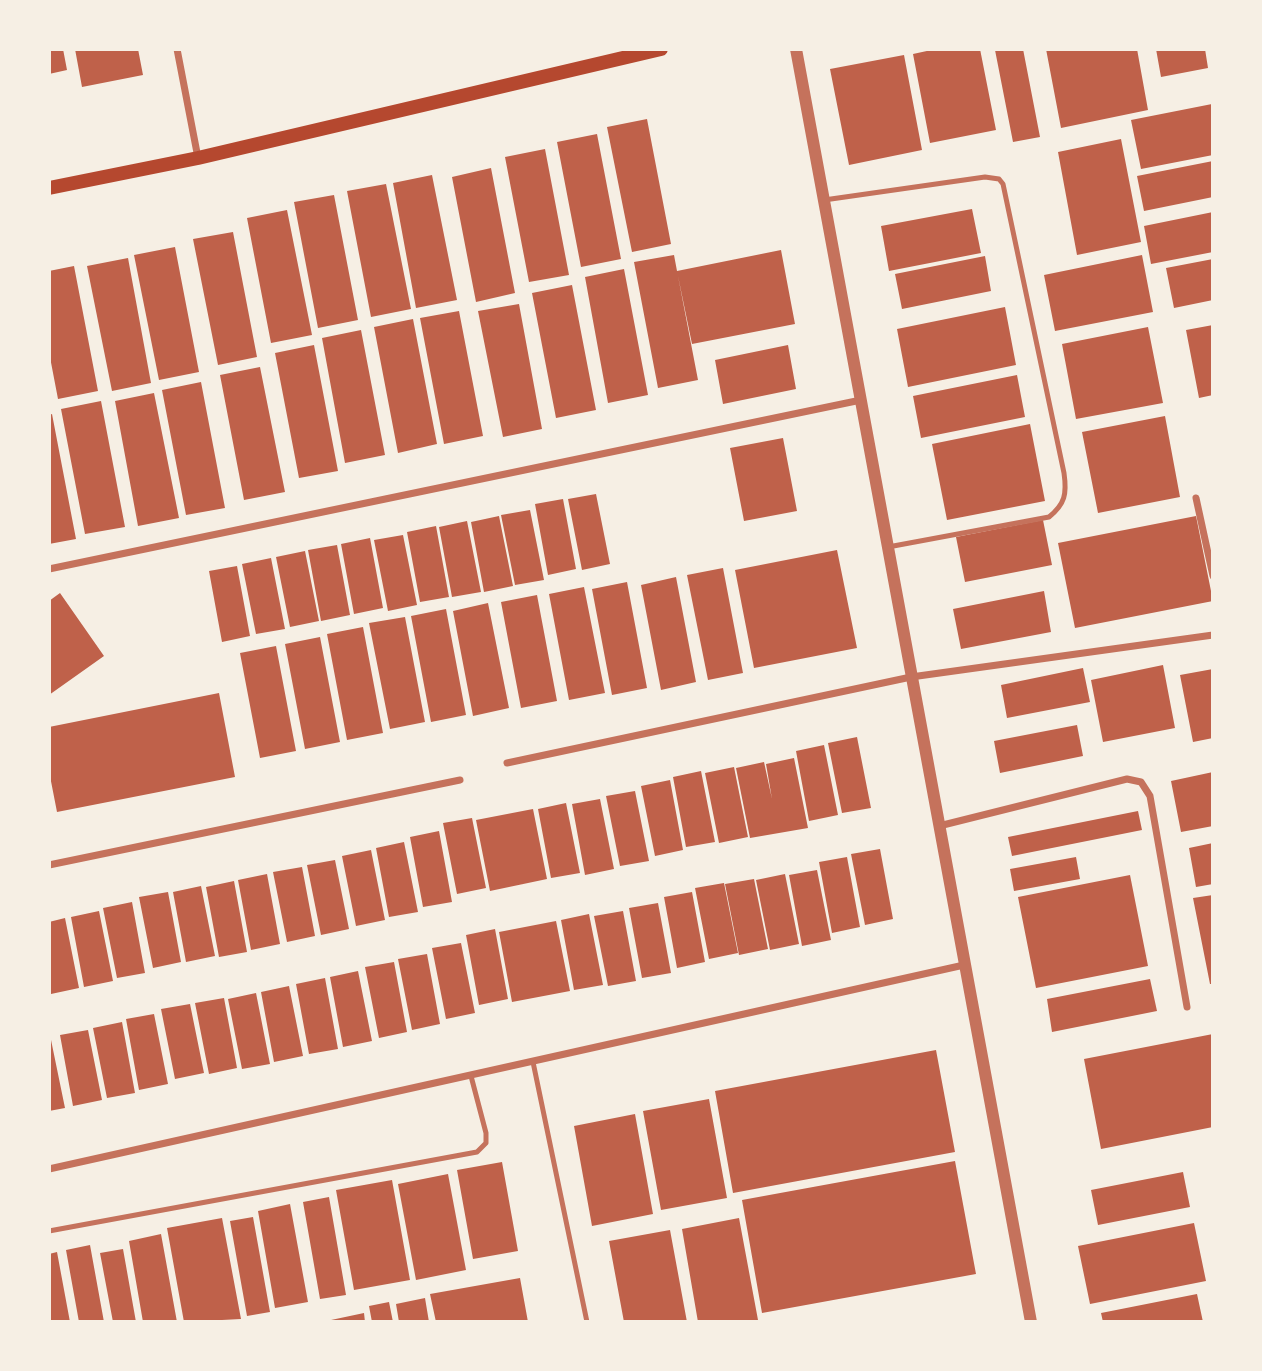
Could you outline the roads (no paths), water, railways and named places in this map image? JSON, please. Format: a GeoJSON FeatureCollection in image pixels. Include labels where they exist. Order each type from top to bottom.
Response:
{"type":"FeatureCollection","features":[{"type":"Feature","properties":{"kind":"main road"},"geometry":{"type":"LineString","coordinates":[[49,188],[198,158],[661,49]]}},
{"type":"Feature","properties":{"kind":"street"},"geometry":{"type":"LineString","coordinates":[[177,49],[198,158]]}},
{"type":"Feature","properties":{"kind":"street"},"geometry":{"type":"LineString","coordinates":[[796,49],[1031,1322]]}},
{"type":"Feature","properties":{"kind":"street"},"geometry":{"type":"LineString","coordinates":[[49,569],[861,400]]}},
{"type":"Feature","properties":{"kind":"street"},"geometry":{"type":"LineString","coordinates":[[1196,498],[1213,576]]}},
{"type":"Feature","properties":{"kind":"street"},"geometry":{"type":"LineString","coordinates":[[507,764],[911,677],[1213,635]]}},
{"type":"Feature","properties":{"kind":"street"},"geometry":{"type":"LineString","coordinates":[[939,826],[1127,779],[1141,782],[1150,796],[1187,1007]]}},
{"type":"Feature","properties":{"kind":"street"},"geometry":{"type":"LineString","coordinates":[[49,865],[460,780]]}},
{"type":"Feature","properties":{"kind":"street"},"geometry":{"type":"LineString","coordinates":[[49,1169],[964,965]]}},
{"type":"Feature","properties":{"kind":"lane"},"geometry":{"type":"LineString","coordinates":[[824,200],[985,177],[999,179],[1003,184],[1064,473],[1067,491],[1061,507],[1049,517],[888,547]]}},
{"type":"Feature","properties":{"kind":"lane"},"geometry":{"type":"LineString","coordinates":[[533,1062],[587,1322]]}},
{"type":"Feature","properties":{"kind":"lane"},"geometry":{"type":"LineString","coordinates":[[49,1231],[477,1152],[486,1143],[486,1133],[471,1076]]}}]}
